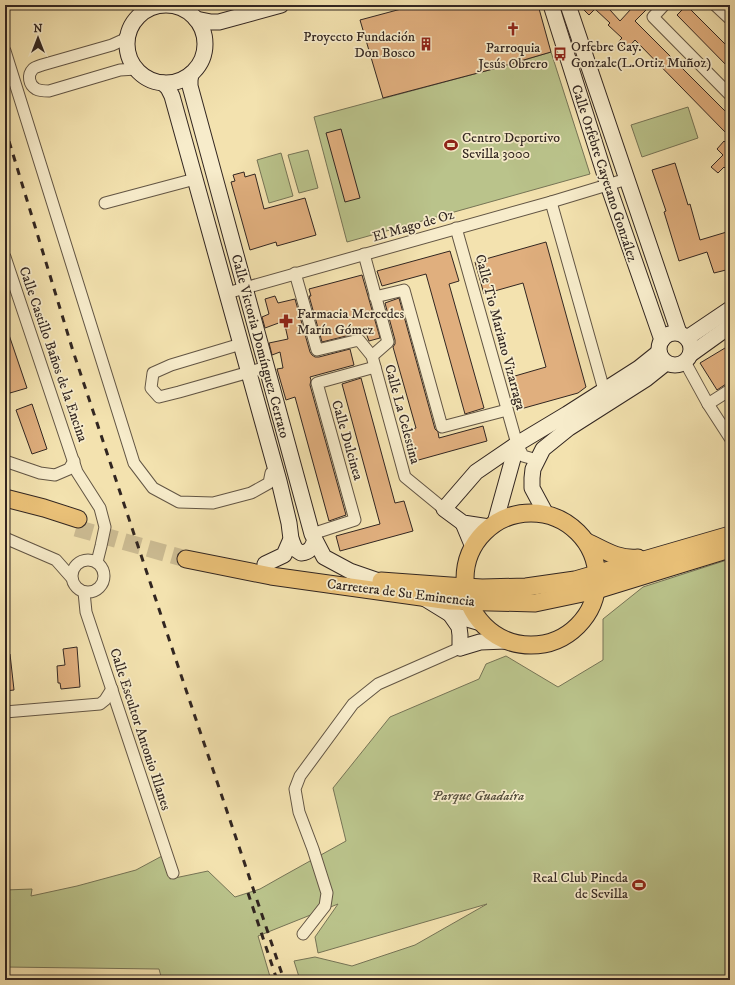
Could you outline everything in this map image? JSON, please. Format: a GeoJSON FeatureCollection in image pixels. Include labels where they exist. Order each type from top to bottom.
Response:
{"type":"FeatureCollection","features":[{"type":"Feature","properties":{"kind":"main road"},"geometry":{"type":"LineString","coordinates":[[9,500],[44,508],[77,523]]}},
{"type":"Feature","properties":{"kind":"main road"},"geometry":{"type":"LineString","coordinates":[[588,614],[596,598],[597,582],[595,560],[587,542],[576,529],[562,520],[546,514],[528,512],[511,516],[492,525],[482,534],[473,547],[467,561],[464,577],[472,609],[482,624],[506,641],[524,645],[543,645],[566,636],[576,629],[588,614],[621,582]]}},
{"type":"Feature","properties":{"kind":"main road","name":"Carretera de Su Eminencia"},"geometry":{"type":"LineString","coordinates":[[597,582],[656,557],[730,535]]}},
{"type":"Feature","properties":{"kind":"main road"},"geometry":{"type":"LineString","coordinates":[[587,542],[617,556],[630,559],[656,557]]}},
{"type":"Feature","properties":{"kind":"main road","name":"Carretera de Su Eminencia"},"geometry":{"type":"LineString","coordinates":[[469,594],[265,564],[186,555],[271,576],[450,601],[469,594],[575,580],[621,582],[730,549]]}},
{"type":"Feature","properties":{"kind":"street"},"geometry":{"type":"LineString","coordinates":[[136,69],[120,70],[49,91],[35,89],[29,79],[30,73],[42,65],[112,45],[123,40],[137,17],[145,8],[169,5],[179,7],[189,12],[196,19],[202,30],[205,42]]}},
{"type":"Feature","properties":{"kind":"street"},"geometry":{"type":"LineString","coordinates":[[196,19],[219,22],[281,5]]}},
{"type":"Feature","properties":{"kind":"street","name":"Calle Orfebre Cayetano González"},"geometry":{"type":"LineString","coordinates":[[551,5],[663,352]]}},
{"type":"Feature","properties":{"kind":"street","name":"Calle Orfebre Cayetano González"},"geometry":{"type":"LineString","coordinates":[[568,5],[627,179],[683,336]]}},
{"type":"Feature","properties":{"kind":"street"},"geometry":{"type":"LineString","coordinates":[[664,5],[653,17],[730,95]]}},
{"type":"Feature","properties":{"kind":"street"},"geometry":{"type":"LineString","coordinates":[[716,5],[730,20]]}},
{"type":"Feature","properties":{"kind":"street"},"geometry":{"type":"LineString","coordinates":[[128,34],[128,52],[136,69],[148,78],[155,81],[169,82],[180,80],[190,74],[197,67],[204,51],[207,34],[219,22]]}},
{"type":"Feature","properties":{"kind":"street"},"geometry":{"type":"LineString","coordinates":[[5,50],[134,463],[153,488],[180,502],[212,503],[251,494],[269,483],[271,473]]}},
{"type":"Feature","properties":{"kind":"street","name":"Calle Victoria Domínguez Cerrato"},"geometry":{"type":"LineString","coordinates":[[190,74],[190,86],[313,537],[324,557],[350,571],[379,581]]}},
{"type":"Feature","properties":{"kind":"street","name":"Calle Victoria Domínguez Cerrato"},"geometry":{"type":"LineString","coordinates":[[163,82],[172,96],[281,488],[291,539]]}},
{"type":"Feature","properties":{"kind":"street"},"geometry":{"type":"LineString","coordinates":[[105,203],[195,179]]}},
{"type":"Feature","properties":{"kind":"street","name":"El Mago de Oz"},"geometry":{"type":"LineString","coordinates":[[226,293],[551,202],[627,179]]}},
{"type":"Feature","properties":{"kind":"street"},"geometry":{"type":"LineString","coordinates":[[551,202],[604,390]]}},
{"type":"Feature","properties":{"kind":"street","name":"Calle Tio Mariano Vizarraga"},"geometry":{"type":"LineString","coordinates":[[456,228],[517,444]]}},
{"type":"Feature","properties":{"kind":"street"},"geometry":{"type":"LineString","coordinates":[[295,273],[317,350],[359,340],[372,356],[388,342],[364,254]]}},
{"type":"Feature","properties":{"kind":"street","name":"Calle Castillo Baños de la Encina"},"geometry":{"type":"LineString","coordinates":[[5,257],[77,472],[100,508],[105,527],[97,562]]}},
{"type":"Feature","properties":{"kind":"street"},"geometry":{"type":"LineString","coordinates":[[375,297],[404,290],[442,427],[507,410]]}},
{"type":"Feature","properties":{"kind":"street"},"geometry":{"type":"LineString","coordinates":[[683,336],[730,309]]}},
{"type":"Feature","properties":{"kind":"street"},"geometry":{"type":"LineString","coordinates":[[663,352],[671,365],[681,364],[730,326]]}},
{"type":"Feature","properties":{"kind":"street"},"geometry":{"type":"LineString","coordinates":[[546,514],[532,488],[532,473],[543,449],[569,428],[646,379],[663,352],[668,335],[675,333],[683,336],[690,343],[692,348],[688,358],[708,404],[730,438]]}},
{"type":"Feature","properties":{"kind":"street"},"geometry":{"type":"LineString","coordinates":[[241,344],[171,365],[153,373],[151,388],[159,397],[266,367]]}},
{"type":"Feature","properties":{"kind":"street"},"geometry":{"type":"LineString","coordinates":[[473,547],[462,523],[444,509],[476,472],[517,444],[567,414],[663,352]]}},
{"type":"Feature","properties":{"kind":"street","name":"Calle La Celestina"},"geometry":{"type":"LineString","coordinates":[[372,356],[405,477],[444,509]]}},
{"type":"Feature","properties":{"kind":"street","name":"Calle Dulcinea"},"geometry":{"type":"LineString","coordinates":[[313,537],[355,520],[317,383],[375,367]]}},
{"type":"Feature","properties":{"kind":"street"},"geometry":{"type":"LineString","coordinates":[[708,404],[730,390]]}},
{"type":"Feature","properties":{"kind":"street"},"geometry":{"type":"LineString","coordinates":[[517,444],[523,456],[537,460]]}},
{"type":"Feature","properties":{"kind":"street"},"geometry":{"type":"LineString","coordinates":[[462,523],[492,525],[517,444]]}},
{"type":"Feature","properties":{"kind":"street"},"geometry":{"type":"LineString","coordinates":[[5,462],[40,473],[55,475],[69,469],[74,461]]}},
{"type":"Feature","properties":{"kind":"street"},"geometry":{"type":"LineString","coordinates":[[291,539],[295,549],[301,553],[306,553],[311,550],[313,537]]}},
{"type":"Feature","properties":{"kind":"street"},"geometry":{"type":"LineString","coordinates":[[5,538],[56,560],[71,577],[75,587],[84,592],[90,593],[100,588],[103,584],[104,573],[97,562],[83,560],[78,563],[73,570],[71,577]]}},
{"type":"Feature","properties":{"kind":"street"},"geometry":{"type":"LineString","coordinates":[[265,564],[284,555],[291,539]]}},
{"type":"Feature","properties":{"kind":"street","name":"Calle Escultor Antonio Illanes"},"geometry":{"type":"LineString","coordinates":[[84,592],[86,612],[173,873]]}},
{"type":"Feature","properties":{"kind":"street"},"geometry":{"type":"LineString","coordinates":[[422,597],[450,614],[482,624],[471,639],[460,648]]}},
{"type":"Feature","properties":{"kind":"street"},"geometry":{"type":"LineString","coordinates":[[450,614],[459,627],[460,648]]}},
{"type":"Feature","properties":{"kind":"street"},"geometry":{"type":"LineString","coordinates":[[304,934],[325,906],[327,893],[299,812],[295,788],[300,776],[353,704],[378,684],[460,648],[480,642],[506,641]]}},
{"type":"Feature","properties":{"kind":"street"},"geometry":{"type":"LineString","coordinates":[[5,712],[100,704],[105,700],[112,688]]}},
{"type":"Feature","properties":{"kind":"green space","name":"Centro Deportivo Sevilla 3000"},"geometry":{"type":"Polygon","coordinates":[[[551,52],[590,174],[347,242],[314,117],[551,52]]]}},
{"type":"Feature","properties":{"kind":"green space"},"geometry":{"type":"Polygon","coordinates":[[[688,107],[698,138],[642,157],[631,125],[688,107]]]}},
{"type":"Feature","properties":{"kind":"green space"},"geometry":{"type":"Polygon","coordinates":[[[308,150],[318,188],[299,193],[288,155],[308,150]]]}},
{"type":"Feature","properties":{"kind":"green space"},"geometry":{"type":"Polygon","coordinates":[[[281,153],[293,196],[269,203],[257,160],[281,153]]]}},
{"type":"Feature","properties":{"kind":"green space","name":"Parque Guadaíra"},"geometry":{"type":"Polygon","coordinates":[[[730,559],[730,980],[300,980],[294,961],[315,957],[352,966],[415,945],[487,904],[318,953],[315,937],[338,904],[258,936],[271,980],[162,980],[159,969],[5,967],[5,890],[32,889],[31,896],[77,886],[136,870],[162,856],[170,879],[208,871],[235,897],[260,889],[346,841],[333,788],[390,717],[479,679],[486,664],[506,656],[558,687],[603,660],[603,619],[643,587],[730,559]]]}},
{"type":"Feature","properties":{"kind":"building","name":"Proyecto Fundación Don Bosco"},"geometry":{"type":"Polygon","coordinates":[[[416,5],[538,5],[551,52],[383,98],[360,20],[416,5]]]}},
{"type":"Feature","properties":{"kind":"building"},"geometry":{"type":"Polygon","coordinates":[[[579,5],[615,5],[610,10],[620,21],[631,9],[627,5],[651,5],[635,21],[730,116],[730,130],[726,133],[635,40],[626,50],[618,42],[622,38],[608,25],[610,23],[595,9],[589,15],[579,5]]]}},
{"type":"Feature","properties":{"kind":"building"},"geometry":{"type":"Polygon","coordinates":[[[685,7],[687,9],[689,8],[728,47],[727,48],[730,52],[730,69],[677,15],[685,7]]]}},
{"type":"Feature","properties":{"kind":"building"},"geometry":{"type":"Polygon","coordinates":[[[341,129],[360,198],[345,202],[326,133],[341,129]]]}},
{"type":"Feature","properties":{"kind":"building"},"geometry":{"type":"Polygon","coordinates":[[[724,141],[730,147],[730,173],[724,167],[718,173],[711,167],[723,155],[717,149],[724,141]]]}},
{"type":"Feature","properties":{"kind":"building"},"geometry":{"type":"Polygon","coordinates":[[[675,163],[688,205],[690,204],[700,240],[730,231],[730,269],[714,273],[707,252],[679,261],[664,212],[666,211],[652,170],[675,163]]]}},
{"type":"Feature","properties":{"kind":"building"},"geometry":{"type":"Polygon","coordinates":[[[244,172],[245,177],[255,174],[264,209],[305,198],[316,235],[277,246],[276,242],[250,250],[231,182],[235,181],[233,175],[244,172]]]}},
{"type":"Feature","properties":{"kind":"building"},"geometry":{"type":"Polygon","coordinates":[[[546,242],[586,387],[578,393],[517,410],[508,378],[546,367],[523,283],[484,294],[475,262],[546,242]]]}},
{"type":"Feature","properties":{"kind":"building"},"geometry":{"type":"Polygon","coordinates":[[[450,251],[459,281],[449,284],[484,408],[465,414],[426,274],[382,286],[377,271],[450,251]]]}},
{"type":"Feature","properties":{"kind":"building"},"geometry":{"type":"Polygon","coordinates":[[[362,275],[380,338],[369,341],[366,333],[358,333],[322,342],[309,296],[311,296],[309,289],[362,275]]]}},
{"type":"Feature","properties":{"kind":"building"},"geometry":{"type":"Polygon","coordinates":[[[275,296],[278,303],[295,299],[312,355],[319,357],[350,349],[354,365],[310,377],[310,385],[346,515],[329,521],[295,397],[286,400],[277,369],[283,368],[280,352],[272,355],[269,343],[288,339],[284,321],[265,328],[262,317],[269,314],[265,299],[275,296]]]}},
{"type":"Feature","properties":{"kind":"building"},"geometry":{"type":"Polygon","coordinates":[[[399,298],[435,429],[438,432],[439,438],[483,426],[487,441],[415,461],[406,431],[416,428],[393,347],[395,340],[385,303],[399,298]]]}},
{"type":"Feature","properties":{"kind":"building"},"geometry":{"type":"Polygon","coordinates":[[[5,326],[27,388],[10,393],[5,378],[5,326]]]}},
{"type":"Feature","properties":{"kind":"building"},"geometry":{"type":"Polygon","coordinates":[[[730,345],[730,383],[717,390],[700,363],[730,345]]]}},
{"type":"Feature","properties":{"kind":"building"},"geometry":{"type":"Polygon","coordinates":[[[361,378],[395,503],[404,501],[413,531],[340,551],[336,536],[380,524],[342,384],[361,378]]]}},
{"type":"Feature","properties":{"kind":"building"},"geometry":{"type":"Polygon","coordinates":[[[32,404],[47,449],[32,454],[16,410],[32,404]]]}},
{"type":"Feature","properties":{"kind":"building"},"geometry":{"type":"Polygon","coordinates":[[[77,647],[80,687],[61,689],[60,683],[58,683],[57,666],[65,665],[63,649],[77,647]]]}},
{"type":"Feature","properties":{"kind":"building"},"geometry":{"type":"Polygon","coordinates":[[[5,654],[10,654],[14,690],[5,691],[5,654]]]}},
{"type":"Feature","properties":{"kind":"tunnel"},"geometry":{"type":"LineString","coordinates":[[76,528],[186,559]]}},
{"type":"Feature","properties":{"kind":"railway"},"geometry":{"type":"LineString","coordinates":[[5,128],[73,351],[284,980]]}},
{"type":"Feature","properties":{"kind":"railway"},"geometry":{"type":"LineString","coordinates":[[248,893],[277,980]]}},
{"type":"Feature","properties":{"kind":"place","name":"Parroquia Jesús Obrero"},"geometry":{"type":"Point","coordinates":[513,29]}},
{"type":"Feature","properties":{"kind":"place","name":"Proyecto Fundación Don Bosco"},"geometry":{"type":"Point","coordinates":[426,44]}},
{"type":"Feature","properties":{"kind":"place","name":"Orfebre Cay. Gonzale(L.Ortiz Muñoz)"},"geometry":{"type":"Point","coordinates":[560,54]}},
{"type":"Feature","properties":{"kind":"place","name":"Centro Deportivo Sevilla 3000"},"geometry":{"type":"Point","coordinates":[451,145]}},
{"type":"Feature","properties":{"kind":"place","name":"Farmacia Mercedes Marín Gómez"},"geometry":{"type":"Point","coordinates":[286,321]}},
{"type":"Feature","properties":{"kind":"place","name":"Real Club Pineda de Sevilla"},"geometry":{"type":"Point","coordinates":[639,885]}}]}
